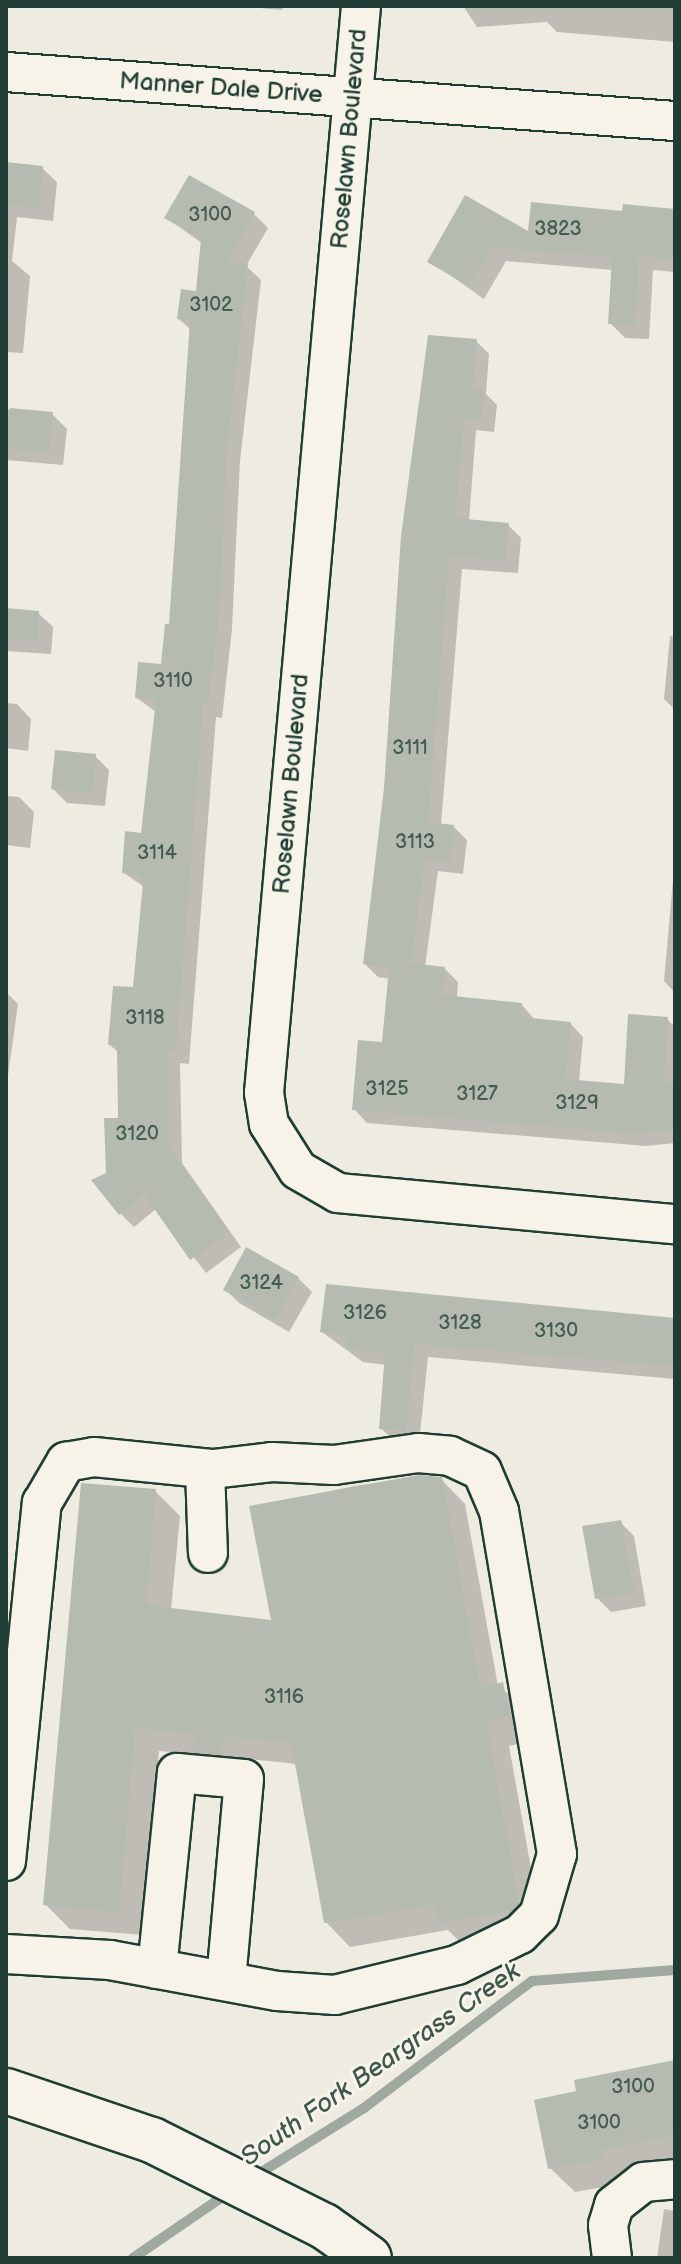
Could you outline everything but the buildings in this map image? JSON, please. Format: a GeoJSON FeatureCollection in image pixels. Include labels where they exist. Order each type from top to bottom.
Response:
{"type":"FeatureCollection","features":[{"type":"Feature","properties":{"kind":"main road"},"geometry":{"type":"LineString","coordinates":[[6,2091],[152,2140],[324,2226],[369,2258]]}},
{"type":"Feature","properties":{"kind":"street","name":"Roselawn Boulevard"},"geometry":{"type":"LineString","coordinates":[[361,6],[264,1093],[269,1124],[298,1170],[338,1193],[675,1224]]}},
{"type":"Feature","properties":{"kind":"street","name":"Manner Dale Drive"},"geometry":{"type":"LineString","coordinates":[[6,72],[675,121]]}},
{"type":"Feature","properties":{"kind":"street"},"geometry":{"type":"LineString","coordinates":[[6,1861],[42,1503],[66,1462],[94,1457],[205,1469],[272,1462],[334,1465],[418,1453],[450,1456],[482,1471],[499,1511],[557,1854],[539,1915],[520,1934],[457,1965],[335,1995],[226,1981],[110,1960],[6,1954]]}},
{"type":"Feature","properties":{"kind":"street"},"geometry":{"type":"LineString","coordinates":[[205,1469],[208,1553]]}},
{"type":"Feature","properties":{"kind":"street"},"geometry":{"type":"LineString","coordinates":[[157,1969],[177,1773],[244,1779],[226,1981]]}},
{"type":"Feature","properties":{"kind":"street"},"geometry":{"type":"LineString","coordinates":[[612,2258],[608,2225],[614,2205],[643,2182],[675,2179]]}},
{"type":"Feature","properties":{"kind":"waterway","name":"South Fork Beargrass Creek"},"geometry":{"type":"LineString","coordinates":[[252,2178],[364,2108],[532,1981],[675,1970]]}},
{"type":"Feature","properties":{"kind":"waterway","name":"South Fork Beargrass Creek"},"geometry":{"type":"LineString","coordinates":[[133,2258],[228,2193]]}}]}
